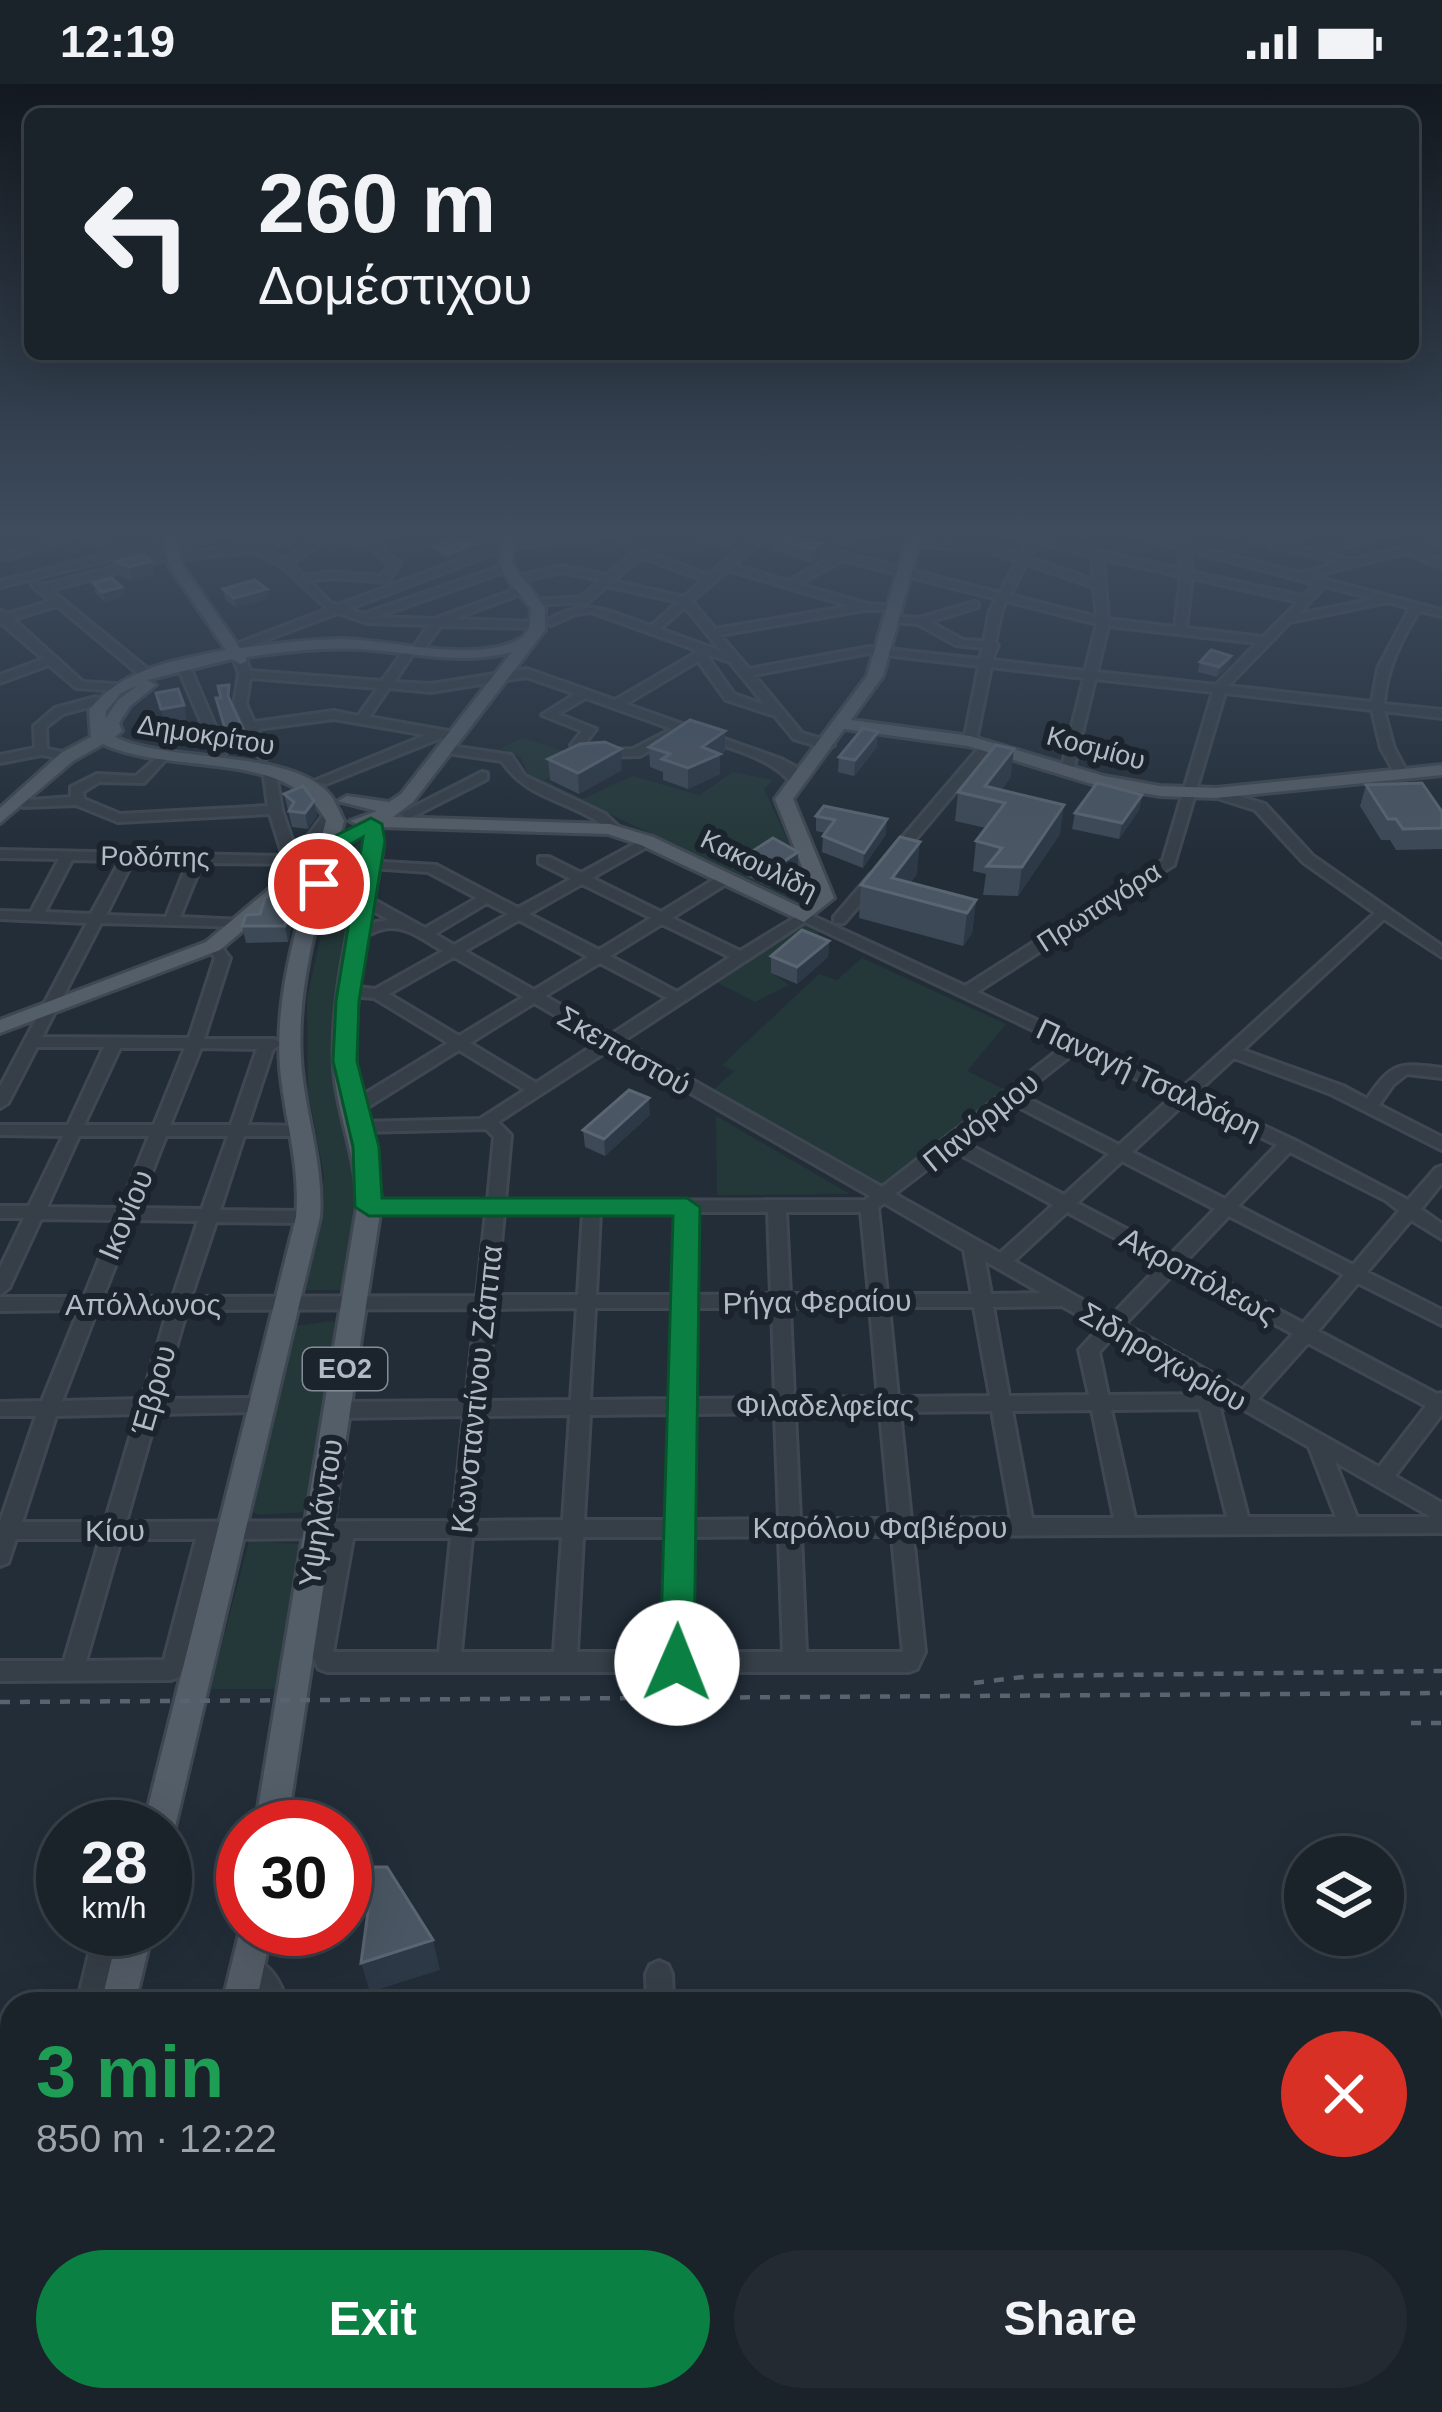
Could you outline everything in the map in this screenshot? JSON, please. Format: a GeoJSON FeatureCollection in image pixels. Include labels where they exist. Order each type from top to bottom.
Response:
{"type":"FeatureCollection","features":[{"type":"Feature","properties":{"kind":"main road"},"geometry":{"type":"LineString","coordinates":[[227,640],[239,659]]}},
{"type":"Feature","properties":{"kind":"main road"},"geometry":{"type":"LineString","coordinates":[[526,640],[520,668],[526,673]]}},
{"type":"Feature","properties":{"kind":"main road"},"geometry":{"type":"LineString","coordinates":[[804,916],[820,905],[822,891],[784,810],[784,799],[872,683],[884,640]]}},
{"type":"Feature","properties":{"kind":"main road","name":"Δημοκρίτου"},"geometry":{"type":"LineString","coordinates":[[337,806],[267,762],[161,758],[118,748],[95,723],[99,702],[146,673],[239,659],[340,648],[523,650]]}},
{"type":"Feature","properties":{"kind":"main road"},"geometry":{"type":"LineString","coordinates":[[0,1027],[213,946],[243,924],[298,863],[405,811],[446,739],[523,650]]}},
{"type":"Feature","properties":{"kind":"main road","name":"Δημοκρίτου"},"geometry":{"type":"LineString","coordinates":[[106,734],[128,698],[182,668]]}},
{"type":"Feature","properties":{"kind":"main road","name":"Κοσμίου"},"geometry":{"type":"LineString","coordinates":[[844,724],[979,743],[1130,788],[1262,798],[1439,770]]}},
{"type":"Feature","properties":{"kind":"main road"},"geometry":{"type":"LineString","coordinates":[[0,818],[67,757],[106,734]]}},
{"type":"Feature","properties":{"kind":"main road","name":"Δημοκρίτου"},"geometry":{"type":"LineString","coordinates":[[106,734],[149,748],[220,752],[267,762],[321,781],[337,806]]}},
{"type":"Feature","properties":{"kind":"main road","name":"Κοσμίου"},"geometry":{"type":"LineString","coordinates":[[1194,792],[1439,770]]}},
{"type":"Feature","properties":{"kind":"main road"},"geometry":{"type":"LineString","coordinates":[[337,806],[405,811]]}},
{"type":"Feature","properties":{"kind":"main road"},"geometry":{"type":"LineString","coordinates":[[337,806],[371,824]]}},
{"type":"Feature","properties":{"kind":"main road","name":"ΕΟ2"},"geometry":{"type":"LineString","coordinates":[[152,1800],[187,1709],[220,1530],[261,1405],[308,1217],[311,1163],[278,1044],[337,806]]}},
{"type":"Feature","properties":{"kind":"main road","name":"Κακουλίδη"},"geometry":{"type":"LineString","coordinates":[[405,811],[616,831],[647,841],[804,916]]}},
{"type":"Feature","properties":{"kind":"main road","name":"Υψηλάντου"},"geometry":{"type":"LineString","coordinates":[[275,1800],[290,1706],[331,1530],[339,1410],[369,1207],[370,1178],[345,1075],[349,991],[371,864],[371,824]]}},
{"type":"Feature","properties":{"kind":"main road"},"geometry":{"type":"LineString","coordinates":[[298,863],[319,884]]}},
{"type":"Feature","properties":{"kind":"main road"},"geometry":{"type":"LineString","coordinates":[[121,1992],[130,1956]]}},
{"type":"Feature","properties":{"kind":"main road"},"geometry":{"type":"LineString","coordinates":[[241,1992],[250,1956]]}},
{"type":"Feature","properties":{"kind":"street"},"geometry":{"type":"LineString","coordinates":[[28,640],[99,702]]}},
{"type":"Feature","properties":{"kind":"street"},"geometry":{"type":"LineString","coordinates":[[106,640],[146,673]]}},
{"type":"Feature","properties":{"kind":"street"},"geometry":{"type":"LineString","coordinates":[[239,659],[278,640]]}},
{"type":"Feature","properties":{"kind":"street"},"geometry":{"type":"LineString","coordinates":[[362,719],[422,640]]}},
{"type":"Feature","properties":{"kind":"street"},"geometry":{"type":"LineString","coordinates":[[691,640],[735,659],[804,739],[828,745]]}},
{"type":"Feature","properties":{"kind":"street"},"geometry":{"type":"LineString","coordinates":[[706,640],[730,697],[779,713]]}},
{"type":"Feature","properties":{"kind":"street"},"geometry":{"type":"LineString","coordinates":[[614,706],[708,644],[727,640]]}},
{"type":"Feature","properties":{"kind":"street"},"geometry":{"type":"LineString","coordinates":[[954,640],[992,645]]}},
{"type":"Feature","properties":{"kind":"street"},"geometry":{"type":"LineString","coordinates":[[839,920],[979,743],[993,640]]}},
{"type":"Feature","properties":{"kind":"street"},"geometry":{"type":"LineString","coordinates":[[1067,771],[1099,640]]}},
{"type":"Feature","properties":{"kind":"street"},"geometry":{"type":"LineString","coordinates":[[1256,640],[1268,641]]}},
{"type":"Feature","properties":{"kind":"street"},"geometry":{"type":"LineString","coordinates":[[1395,640],[1386,654],[1377,706],[1381,740],[1400,770]]}},
{"type":"Feature","properties":{"kind":"street"},"geometry":{"type":"LineString","coordinates":[[1221,687],[1268,641]]}},
{"type":"Feature","properties":{"kind":"street"},"geometry":{"type":"LineString","coordinates":[[746,673],[856,651],[881,652],[1442,714]]}},
{"type":"Feature","properties":{"kind":"street"},"geometry":{"type":"LineString","coordinates":[[239,659],[385,686],[468,684],[526,673],[782,765],[797,782]]}},
{"type":"Feature","properties":{"kind":"street"},"geometry":{"type":"LineString","coordinates":[[239,659],[240,704],[267,762],[275,810],[298,863]]}},
{"type":"Feature","properties":{"kind":"street"},"geometry":{"type":"LineString","coordinates":[[0,679],[50,661]]}},
{"type":"Feature","properties":{"kind":"street"},"geometry":{"type":"LineString","coordinates":[[182,668],[220,752]]}},
{"type":"Feature","properties":{"kind":"street"},"geometry":{"type":"LineString","coordinates":[[567,688],[588,677]]}},
{"type":"Feature","properties":{"kind":"street"},"geometry":{"type":"LineString","coordinates":[[468,684],[476,705]]}},
{"type":"Feature","properties":{"kind":"street"},"geometry":{"type":"LineString","coordinates":[[80,685],[115,688]]}},
{"type":"Feature","properties":{"kind":"street","name":"Πρωταγόρα"},"geometry":{"type":"LineString","coordinates":[[966,992],[1166,866],[1194,792],[1221,687]]}},
{"type":"Feature","properties":{"kind":"street"},"geometry":{"type":"LineString","coordinates":[[533,724],[584,694]]}},
{"type":"Feature","properties":{"kind":"street"},"geometry":{"type":"LineString","coordinates":[[41,751],[40,726],[58,712],[99,702]]}},
{"type":"Feature","properties":{"kind":"street"},"geometry":{"type":"LineString","coordinates":[[199,710],[240,704]]}},
{"type":"Feature","properties":{"kind":"street"},"geometry":{"type":"LineString","coordinates":[[548,715],[590,729],[577,745],[579,756],[635,753],[679,730]]}},
{"type":"Feature","properties":{"kind":"street"},"geometry":{"type":"LineString","coordinates":[[251,725],[328,716],[446,739],[501,756],[524,782],[600,817],[616,831]]}},
{"type":"Feature","properties":{"kind":"street"},"geometry":{"type":"LineString","coordinates":[[0,737],[5,756],[41,751],[67,757]]}},
{"type":"Feature","properties":{"kind":"street"},"geometry":{"type":"LineString","coordinates":[[321,781],[446,739]]}},
{"type":"Feature","properties":{"kind":"street"},"geometry":{"type":"LineString","coordinates":[[782,765],[804,739]]}},
{"type":"Feature","properties":{"kind":"street"},"geometry":{"type":"LineString","coordinates":[[78,801],[76,790],[88,781],[140,780],[161,758]]}},
{"type":"Feature","properties":{"kind":"street"},"geometry":{"type":"LineString","coordinates":[[524,782],[541,774]]}},
{"type":"Feature","properties":{"kind":"street"},"geometry":{"type":"LineString","coordinates":[[405,811],[482,776]]}},
{"type":"Feature","properties":{"kind":"street"},"geometry":{"type":"LineString","coordinates":[[140,780],[164,816]]}},
{"type":"Feature","properties":{"kind":"street"},"geometry":{"type":"LineString","coordinates":[[1262,798],[1309,859],[1442,953]]}},
{"type":"Feature","properties":{"kind":"street"},"geometry":{"type":"LineString","coordinates":[[21,799],[28,804],[78,801],[114,818],[275,810]]}},
{"type":"Feature","properties":{"kind":"street"},"geometry":{"type":"LineString","coordinates":[[298,863],[337,806]]}},
{"type":"Feature","properties":{"kind":"street"},"geometry":{"type":"LineString","coordinates":[[378,994],[647,841]]}},
{"type":"Feature","properties":{"kind":"street","name":"Ροδόπης"},"geometry":{"type":"LineString","coordinates":[[0,854],[298,863]]}},
{"type":"Feature","properties":{"kind":"street"},"geometry":{"type":"LineString","coordinates":[[36,916],[68,855]]}},
{"type":"Feature","properties":{"kind":"street"},"geometry":{"type":"LineString","coordinates":[[0,1102],[129,856]]}},
{"type":"Feature","properties":{"kind":"street"},"geometry":{"type":"LineString","coordinates":[[172,919],[197,858]]}},
{"type":"Feature","properties":{"kind":"street"},"geometry":{"type":"LineString","coordinates":[[544,860],[741,957]]}},
{"type":"Feature","properties":{"kind":"street"},"geometry":{"type":"LineString","coordinates":[[371,864],[425,866],[678,998]]}},
{"type":"Feature","properties":{"kind":"street"},"geometry":{"type":"LineString","coordinates":[[357,1118],[459,1043],[726,878]]}},
{"type":"Feature","properties":{"kind":"street"},"geometry":{"type":"LineString","coordinates":[[822,891],[849,938]]}},
{"type":"Feature","properties":{"kind":"street"},"geometry":{"type":"LineString","coordinates":[[424,935],[488,897]]}},
{"type":"Feature","properties":{"kind":"street","name":"Σκεπαστού"},"geometry":{"type":"LineString","coordinates":[[364,900],[878,1203]]}},
{"type":"Feature","properties":{"kind":"street"},"geometry":{"type":"LineString","coordinates":[[1002,1262],[1384,912]]}},
{"type":"Feature","properties":{"kind":"street"},"geometry":{"type":"LineString","coordinates":[[0,915],[243,924]]}},
{"type":"Feature","properties":{"kind":"street"},"geometry":{"type":"LineString","coordinates":[[357,1118],[488,1122],[804,916]]}},
{"type":"Feature","properties":{"kind":"street","name":"Κακουλίδη"},"geometry":{"type":"LineString","coordinates":[[804,916],[849,938]]}},
{"type":"Feature","properties":{"kind":"street"},"geometry":{"type":"LineString","coordinates":[[358,935],[381,925],[406,924]]}},
{"type":"Feature","properties":{"kind":"street","name":"Παναγή Τσαλδάρη"},"geometry":{"type":"LineString","coordinates":[[849,938],[1288,1144],[1412,1210],[1442,1233]]}},
{"type":"Feature","properties":{"kind":"street","name":"Ικονίου"},"geometry":{"type":"LineString","coordinates":[[0,1557],[4,1531],[49,1408],[195,1043],[223,958],[213,946]]}},
{"type":"Feature","properties":{"kind":"street"},"geometry":{"type":"LineString","coordinates":[[349,991],[378,994],[537,1090]]}},
{"type":"Feature","properties":{"kind":"street"},"geometry":{"type":"LineString","coordinates":[[33,1042],[278,1044]]}},
{"type":"Feature","properties":{"kind":"street"},"geometry":{"type":"LineString","coordinates":[[0,1288],[114,1043]]}},
{"type":"Feature","properties":{"kind":"street","name":"Έβρου"},"geometry":{"type":"LineString","coordinates":[[72,1671],[179,1305],[237,1131],[278,1044]]}},
{"type":"Feature","properties":{"kind":"street","name":"Πανόρμου"},"geometry":{"type":"LineString","coordinates":[[878,1203],[1076,1045]]}},
{"type":"Feature","properties":{"kind":"street"},"geometry":{"type":"LineString","coordinates":[[1232,1052],[1370,1106],[1442,1144]]}},
{"type":"Feature","properties":{"kind":"street"},"geometry":{"type":"LineString","coordinates":[[1370,1106],[1387,1081],[1405,1069],[1442,1073]]}},
{"type":"Feature","properties":{"kind":"street"},"geometry":{"type":"LineString","coordinates":[[1011,1097],[1442,1318]]}},
{"type":"Feature","properties":{"kind":"street","name":"Κωνσταντίνου Ζάππα"},"geometry":{"type":"LineString","coordinates":[[449,1663],[503,1135],[488,1122]]}},
{"type":"Feature","properties":{"kind":"street"},"geometry":{"type":"LineString","coordinates":[[0,1130],[304,1131]]}},
{"type":"Feature","properties":{"kind":"street","name":"Ακροπόλεως"},"geometry":{"type":"LineString","coordinates":[[954,1144],[1441,1403]]}},
{"type":"Feature","properties":{"kind":"street"},"geometry":{"type":"LineString","coordinates":[[1126,1527],[1088,1354],[1288,1144]]}},
{"type":"Feature","properties":{"kind":"street"},"geometry":{"type":"LineString","coordinates":[[1240,1400],[1255,1392],[1442,1172]]}},
{"type":"Feature","properties":{"kind":"street"},"geometry":{"type":"LineString","coordinates":[[331,1530],[321,1653],[327,1662],[912,1660],[879,1301],[878,1203],[369,1207]]}},
{"type":"Feature","properties":{"kind":"street","name":"Σιδηροχωρίου"},"geometry":{"type":"LineString","coordinates":[[878,1203],[973,1246],[1442,1513]]}},
{"type":"Feature","properties":{"kind":"street"},"geometry":{"type":"LineString","coordinates":[[566,1663],[592,1207]]}},
{"type":"Feature","properties":{"kind":"street"},"geometry":{"type":"LineString","coordinates":[[677,1663],[687,1207]]}},
{"type":"Feature","properties":{"kind":"street"},"geometry":{"type":"LineString","coordinates":[[777,1207],[795,1662]]}},
{"type":"Feature","properties":{"kind":"street"},"geometry":{"type":"LineString","coordinates":[[0,1212],[308,1217]]}},
{"type":"Feature","properties":{"kind":"street"},"geometry":{"type":"LineString","coordinates":[[973,1246],[1023,1528]]}},
{"type":"Feature","properties":{"kind":"street","name":"Ρήγα Φεραίου"},"geometry":{"type":"LineString","coordinates":[[355,1306],[1064,1300]]}},
{"type":"Feature","properties":{"kind":"street","name":"Απόλλωνος"},"geometry":{"type":"LineString","coordinates":[[0,1304],[355,1306]]}},
{"type":"Feature","properties":{"kind":"street","name":"Φιλαδελφείας"},"geometry":{"type":"LineString","coordinates":[[339,1410],[1208,1404],[1240,1400]]}},
{"type":"Feature","properties":{"kind":"street"},"geometry":{"type":"LineString","coordinates":[[1381,1479],[1441,1403]]}},
{"type":"Feature","properties":{"kind":"street"},"geometry":{"type":"LineString","coordinates":[[1208,1404],[1240,1526]]}},
{"type":"Feature","properties":{"kind":"street"},"geometry":{"type":"LineString","coordinates":[[0,1408],[261,1405]]}},
{"type":"Feature","properties":{"kind":"street"},"geometry":{"type":"LineString","coordinates":[[1318,1444],[1350,1525]]}},
{"type":"Feature","properties":{"kind":"street","name":"Καρόλου Φαβιέρου"},"geometry":{"type":"LineString","coordinates":[[331,1530],[1442,1525]]}},
{"type":"Feature","properties":{"kind":"street"},"geometry":{"type":"LineString","coordinates":[[0,1671],[166,1670],[176,1663],[220,1530]]}},
{"type":"Feature","properties":{"kind":"street","name":"Κίου"},"geometry":{"type":"LineString","coordinates":[[4,1531],[331,1530]]}},
{"type":"Feature","properties":{"kind":"street"},"geometry":{"type":"LineString","coordinates":[[94,1992],[102,1956]]}},
{"type":"Feature","properties":{"kind":"street"},"geometry":{"type":"LineString","coordinates":[[248,1967],[271,1992]]}},
{"type":"Feature","properties":{"kind":"street"},"geometry":{"type":"LineString","coordinates":[[659,1974],[659,1992]]}},
{"type":"Feature","properties":{"kind":"green space"},"geometry":{"type":"Polygon","coordinates":[[[522,738],[587,758],[545,780],[582,799],[633,776],[699,795],[733,772],[773,780],[764,789],[808,884],[788,898],[529,776],[521,758],[501,748],[522,738]]]}},
{"type":"Feature","properties":{"kind":"green space"},"geometry":{"type":"Polygon","coordinates":[[[360,842],[333,1043],[336,1091],[356,1153],[357,1202],[341,1290],[305,1290],[324,1176],[308,1091],[307,999],[336,865],[360,842]]]}},
{"type":"Feature","properties":{"kind":"green space"},"geometry":{"type":"Polygon","coordinates":[[[804,924],[822,931],[771,972],[789,985],[755,1002],[716,982],[804,924]]]}},
{"type":"Feature","properties":{"kind":"green space"},"geometry":{"type":"Polygon","coordinates":[[[862,958],[1006,1024],[967,1071],[1005,1090],[886,1186],[713,1090],[734,1071],[722,1065],[819,974],[837,980],[862,958]]]}},
{"type":"Feature","properties":{"kind":"green space"},"geometry":{"type":"Polygon","coordinates":[[[716,1116],[850,1194],[717,1195],[716,1116]]]}},
{"type":"Feature","properties":{"kind":"green space"},"geometry":{"type":"Polygon","coordinates":[[[338,1324],[305,1512],[259,1515],[253,1512],[295,1326],[338,1324]]]}},
{"type":"Feature","properties":{"kind":"green space"},"geometry":{"type":"Polygon","coordinates":[[[249,1541],[301,1544],[279,1689],[210,1689],[249,1541]]]}},
{"type":"Feature","properties":{"kind":"building"},"geometry":{"type":"Polygon","coordinates":[[[1211,650],[1231,656],[1219,667],[1200,662],[1211,650]]]}},
{"type":"Feature","properties":{"kind":"building"},"geometry":{"type":"Polygon","coordinates":[[[229,685],[228,696],[243,729],[226,732],[216,698],[221,698],[218,686],[229,685]]]}},
{"type":"Feature","properties":{"kind":"building"},"geometry":{"type":"Polygon","coordinates":[[[178,689],[184,705],[161,709],[156,693],[178,689]]]}},
{"type":"Feature","properties":{"kind":"building"},"geometry":{"type":"Polygon","coordinates":[[[690,720],[725,731],[702,747],[720,754],[688,768],[662,759],[670,754],[649,747],[690,720]]]}},
{"type":"Feature","properties":{"kind":"building"},"geometry":{"type":"Polygon","coordinates":[[[863,728],[878,732],[855,760],[839,757],[863,728]]]}},
{"type":"Feature","properties":{"kind":"building"},"geometry":{"type":"Polygon","coordinates":[[[605,742],[621,749],[578,773],[548,759],[580,744],[605,742]]]}},
{"type":"Feature","properties":{"kind":"building"},"geometry":{"type":"Polygon","coordinates":[[[996,745],[1014,749],[985,786],[1064,805],[1022,867],[987,866],[1002,848],[976,841],[1005,803],[958,792],[996,745]]]}},
{"type":"Feature","properties":{"kind":"building"},"geometry":{"type":"Polygon","coordinates":[[[1097,783],[1142,795],[1122,823],[1075,813],[1097,783]]]}},
{"type":"Feature","properties":{"kind":"building"},"geometry":{"type":"Polygon","coordinates":[[[1422,783],[1442,812],[1442,828],[1403,829],[1396,819],[1388,819],[1366,785],[1422,783]]]}},
{"type":"Feature","properties":{"kind":"building"},"geometry":{"type":"Polygon","coordinates":[[[303,786],[314,801],[305,813],[289,811],[294,802],[284,794],[303,786]]]}},
{"type":"Feature","properties":{"kind":"building"},"geometry":{"type":"Polygon","coordinates":[[[824,806],[887,819],[864,853],[823,836],[835,820],[816,816],[824,806]]]}},
{"type":"Feature","properties":{"kind":"building"},"geometry":{"type":"Polygon","coordinates":[[[900,837],[920,842],[892,878],[976,900],[967,913],[861,885],[900,837]]]}},
{"type":"Feature","properties":{"kind":"building"},"geometry":{"type":"Polygon","coordinates":[[[773,838],[798,852],[769,871],[742,858],[773,838]]]}},
{"type":"Feature","properties":{"kind":"building"},"geometry":{"type":"Polygon","coordinates":[[[295,873],[285,926],[242,926],[246,915],[260,914],[265,898],[295,873]]]}},
{"type":"Feature","properties":{"kind":"building"},"geometry":{"type":"Polygon","coordinates":[[[802,930],[829,941],[797,967],[771,956],[802,930]]]}},
{"type":"Feature","properties":{"kind":"building"},"geometry":{"type":"Polygon","coordinates":[[[629,1090],[649,1098],[604,1139],[583,1130],[629,1090]]]}},
{"type":"Feature","properties":{"kind":"building"},"geometry":{"type":"Polygon","coordinates":[[[374,1867],[387,1867],[433,1940],[361,1963],[362,1956],[372,1956],[374,1867]]]}},
{"type":"Feature","properties":{"kind":"railway"},"geometry":{"type":"LineString","coordinates":[[974,1683],[1031,1676],[1442,1671]]}},
{"type":"Feature","properties":{"kind":"railway"},"geometry":{"type":"LineString","coordinates":[[0,1702],[1442,1693]]}},
{"type":"Feature","properties":{"kind":"railway"},"geometry":{"type":"LineString","coordinates":[[1411,1723],[1442,1723]]}},
{"type":"Feature","properties":{"kind":"route"},"geometry":{"type":"LineString","coordinates":[[319,884],[328,848],[371,824],[374,841],[348,1001],[345,1061],[366,1147],[369,1207],[687,1207],[677,1663]]}}]}
